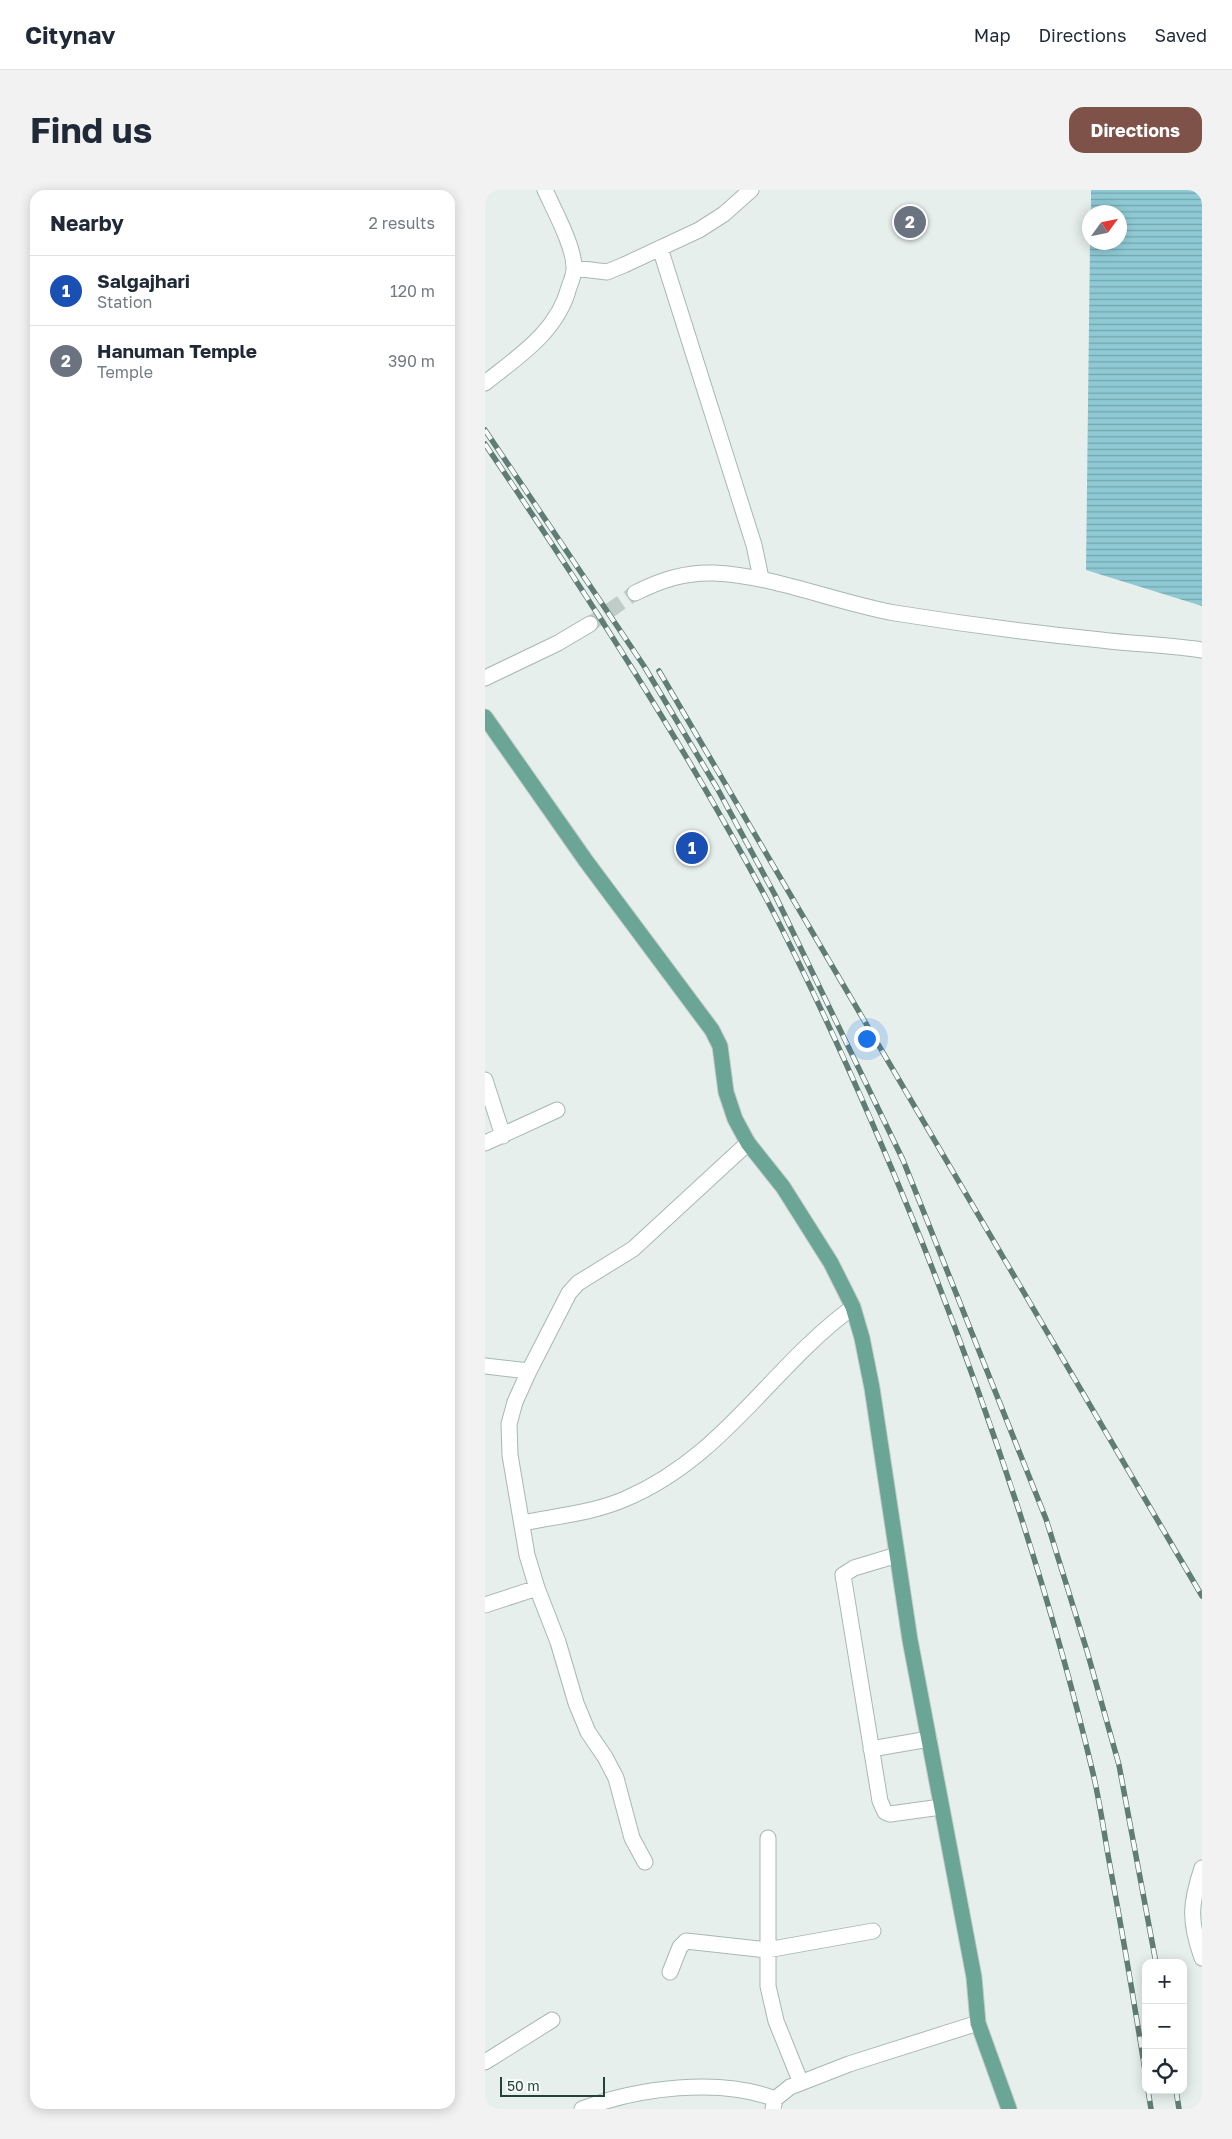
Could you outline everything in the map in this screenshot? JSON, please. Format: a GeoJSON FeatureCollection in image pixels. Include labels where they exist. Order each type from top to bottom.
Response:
{"type":"FeatureCollection","features":[{"type":"Feature","properties":{"kind":"main road"},"geometry":{"type":"LineString","coordinates":[[485,717],[592,870],[712,1030],[720,1046],[727,1092],[735,1119],[748,1143],[783,1187],[806,1222],[831,1263],[853,1307],[873,1388],[910,1640],[974,1977],[978,2023],[1001,2092],[1009,2109]]}},
{"type":"Feature","properties":{"kind":"street"},"geometry":{"type":"LineString","coordinates":[[485,383],[531,346],[553,324],[565,303],[574,268],[566,236],[545,190]]}},
{"type":"Feature","properties":{"kind":"street"},"geometry":{"type":"LineString","coordinates":[[574,268],[607,272],[699,230],[724,214],[751,190]]}},
{"type":"Feature","properties":{"kind":"street"},"geometry":{"type":"LineString","coordinates":[[661,248],[754,545],[761,578]]}},
{"type":"Feature","properties":{"kind":"street"},"geometry":{"type":"LineString","coordinates":[[635,593],[657,582],[683,574],[713,573],[761,578],[857,606],[890,612],[1100,640],[1202,650]]}},
{"type":"Feature","properties":{"kind":"street"},"geometry":{"type":"LineString","coordinates":[[485,678],[558,643],[590,624]]}},
{"type":"Feature","properties":{"kind":"street"},"geometry":{"type":"LineString","coordinates":[[485,1080],[503,1136]]}},
{"type":"Feature","properties":{"kind":"street"},"geometry":{"type":"LineString","coordinates":[[485,1143],[557,1110]]}},
{"type":"Feature","properties":{"kind":"street"},"geometry":{"type":"LineString","coordinates":[[645,1862],[632,1838],[616,1778],[605,1757],[588,1732],[576,1703],[558,1642],[537,1588],[527,1555],[510,1455],[509,1424],[515,1402],[529,1371],[569,1293],[578,1283],[633,1249],[748,1143]]}},
{"type":"Feature","properties":{"kind":"street"},"geometry":{"type":"LineString","coordinates":[[522,1523],[580,1512],[624,1500],[655,1484],[694,1458],[726,1430],[807,1344],[853,1307]]}},
{"type":"Feature","properties":{"kind":"street"},"geometry":{"type":"LineString","coordinates":[[485,1366],[529,1371]]}},
{"type":"Feature","properties":{"kind":"street"},"geometry":{"type":"LineString","coordinates":[[897,1556],[853,1568],[843,1575],[880,1801],[885,1812],[890,1814],[941,1807]]}},
{"type":"Feature","properties":{"kind":"street"},"geometry":{"type":"LineString","coordinates":[[485,1605],[537,1588]]}},
{"type":"Feature","properties":{"kind":"street"},"geometry":{"type":"LineString","coordinates":[[871,1749],[929,1740]]}},
{"type":"Feature","properties":{"kind":"street"},"geometry":{"type":"LineString","coordinates":[[768,1838],[768,1986],[776,2021],[801,2083]]}},
{"type":"Feature","properties":{"kind":"street"},"geometry":{"type":"LineString","coordinates":[[1202,1868],[1191,1906],[1194,1936],[1202,1958]]}},
{"type":"Feature","properties":{"kind":"street"},"geometry":{"type":"LineString","coordinates":[[670,1972],[680,1947],[686,1941],[767,1950],[873,1931]]}},
{"type":"Feature","properties":{"kind":"street"},"geometry":{"type":"LineString","coordinates":[[485,2062],[552,2020]]}},
{"type":"Feature","properties":{"kind":"street"},"geometry":{"type":"LineString","coordinates":[[582,2109],[609,2099],[643,2092],[684,2089],[749,2090],[774,2104],[781,2092],[801,2083],[857,2062],[978,2023]]}},
{"type":"Feature","properties":{"kind":"water"},"geometry":{"type":"Polygon","coordinates":[[[1091,190],[1202,190],[1202,606],[1086,570],[1090,250],[1127,250],[1127,205],[1091,205],[1091,190]]]}},
{"type":"Feature","properties":{"kind":"building"},"geometry":{"type":"Polygon","coordinates":[[[916,212],[920,227],[904,231],[900,216],[916,212]]]}},
{"type":"Feature","properties":{"kind":"tunnel"},"geometry":{"type":"LineString","coordinates":[[590,624],[635,593]]}},
{"type":"Feature","properties":{"kind":"railway"},"geometry":{"type":"LineString","coordinates":[[485,430],[644,666],[717,788],[775,895],[903,1160],[1046,1519],[1087,1651],[1119,1765],[1155,1959]]}},
{"type":"Feature","properties":{"kind":"railway"},"geometry":{"type":"LineString","coordinates":[[485,444],[632,668],[735,841],[767,900],[829,1026],[868,1112],[922,1242],[994,1437],[1057,1635],[1097,1793],[1142,2052]]}},
{"type":"Feature","properties":{"kind":"railway"},"geometry":{"type":"LineString","coordinates":[[659,671],[1202,1596]]}},
{"type":"Feature","properties":{"kind":"railway"},"geometry":{"type":"LineString","coordinates":[[1149,2094],[1151,2109]]}},
{"type":"Feature","properties":{"kind":"railway"},"geometry":{"type":"LineString","coordinates":[[1177,2094],[1179,2109]]}},
{"type":"Feature","properties":{"kind":"place","name":"Hanuman Temple"},"geometry":{"type":"Point","coordinates":[910,222]}},
{"type":"Feature","properties":{"kind":"place","name":"Salgajhari"},"geometry":{"type":"Point","coordinates":[692,848]}}]}
